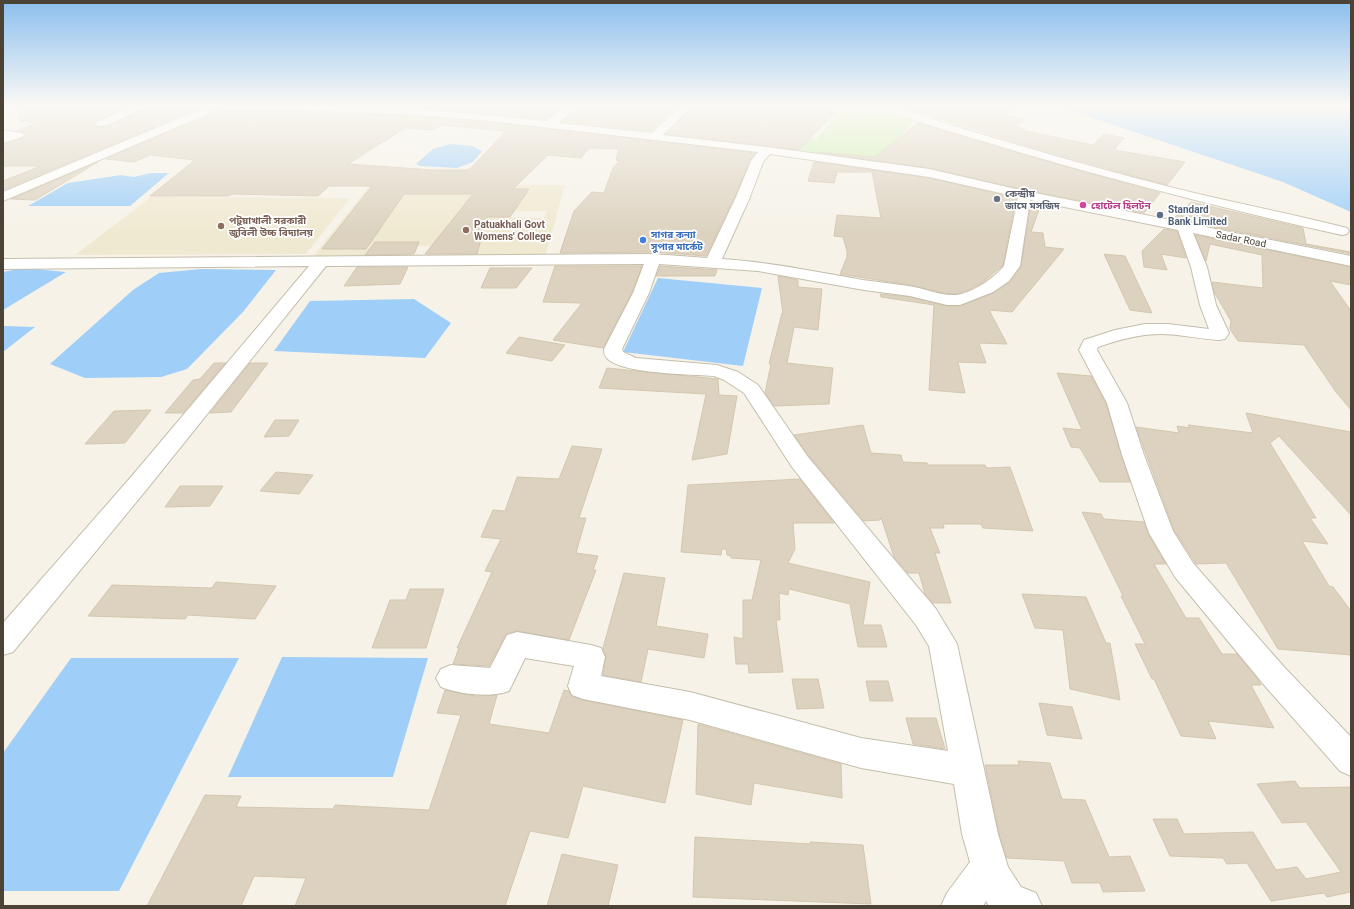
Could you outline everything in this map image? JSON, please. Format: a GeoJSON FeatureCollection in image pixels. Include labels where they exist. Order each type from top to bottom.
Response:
{"type":"FeatureCollection","features":[{"type":"Feature","properties":{"kind":"street"},"geometry":{"type":"LineString","coordinates":[[3,197],[118,148]]}},
{"type":"Feature","properties":{"kind":"street","name":"Sadar Road"},"geometry":{"type":"LineString","coordinates":[[753,148],[929,173],[1025,195],[1351,261]]}},
{"type":"Feature","properties":{"kind":"street"},"geometry":{"type":"LineString","coordinates":[[1018,148],[1173,192],[1342,231]]}},
{"type":"Feature","properties":{"kind":"street"},"geometry":{"type":"LineString","coordinates":[[713,262],[757,161],[767,150]]}},
{"type":"Feature","properties":{"kind":"street"},"geometry":{"type":"LineString","coordinates":[[3,264],[653,259],[758,266],[864,285],[910,291],[947,300],[960,300],[987,289],[1003,278],[1012,266],[1025,195]]}},
{"type":"Feature","properties":{"kind":"street"},"geometry":{"type":"LineString","coordinates":[[1184,228],[1199,267],[1208,305],[1220,332],[1219,335],[1155,328],[1104,338],[1090,344],[1088,350],[1118,403],[1132,455],[1161,533],[1184,570],[1275,677],[1351,760]]}},
{"type":"Feature","properties":{"kind":"street"},"geometry":{"type":"LineString","coordinates":[[653,259],[651,269],[642,291],[613,349],[614,355],[624,361],[636,364],[717,371],[731,376],[751,389],[800,462],[926,617],[943,644],[980,834],[990,865],[1002,892],[1008,901],[1023,906]]}},
{"type":"Feature","properties":{"kind":"street"},"geometry":{"type":"LineString","coordinates":[[3,643],[139,483],[320,262]]}},
{"type":"Feature","properties":{"kind":"street"},"geometry":{"type":"LineString","coordinates":[[451,678],[498,682],[517,644],[547,649],[591,657],[583,686],[690,706],[861,754],[968,770]]}},
{"type":"Feature","properties":{"kind":"street"},"geometry":{"type":"LineString","coordinates":[[960,906],[990,865]]}},
{"type":"Feature","properties":{"kind":"shaded area","name":"Patuakhali Govt Womens' College"},"geometry":{"type":"Polygon","coordinates":[[[370,185],[565,185],[545,257],[311,259],[370,185]],[[469,187],[381,194],[464,194],[469,187]],[[473,194],[466,205],[497,194],[473,194]],[[505,209],[460,216],[499,217],[505,209]],[[515,211],[513,214],[504,214],[503,217],[544,218],[547,211],[515,211]],[[415,246],[410,256],[475,256],[479,246],[415,246]],[[371,247],[365,256],[406,256],[411,247],[371,247]]]}},
{"type":"Feature","properties":{"kind":"shaded area","name":"পটুয়াখালী সরকারী জুবিলী উচ্চ বিদ্যালয়"},"geometry":{"type":"Polygon","coordinates":[[[151,197],[350,198],[306,254],[75,255],[151,197]]]}},
{"type":"Feature","properties":{"kind":"green space"},"geometry":{"type":"Polygon","coordinates":[[[801,148],[894,148],[884,164],[798,152],[801,148]]]}},
{"type":"Feature","properties":{"kind":"water"},"geometry":{"type":"Polygon","coordinates":[[[477,148],[482,151],[473,162],[457,168],[420,166],[416,164],[433,149],[477,148]]]}},
{"type":"Feature","properties":{"kind":"water"},"geometry":{"type":"Polygon","coordinates":[[[1183,148],[1351,148],[1351,212],[1283,182],[1183,148]]]}},
{"type":"Feature","properties":{"kind":"water"},"geometry":{"type":"Polygon","coordinates":[[[151,173],[169,173],[130,206],[28,206],[68,183],[121,175],[134,177],[151,173]]]}},
{"type":"Feature","properties":{"kind":"water"},"geometry":{"type":"Polygon","coordinates":[[[23,268],[66,272],[3,310],[3,272],[23,268]]]}},
{"type":"Feature","properties":{"kind":"water"},"geometry":{"type":"Polygon","coordinates":[[[201,269],[276,270],[243,312],[187,369],[161,377],[85,378],[50,364],[133,290],[159,273],[201,269]]]}},
{"type":"Feature","properties":{"kind":"water"},"geometry":{"type":"Polygon","coordinates":[[[658,278],[762,288],[743,366],[623,352],[658,278]]]}},
{"type":"Feature","properties":{"kind":"water"},"geometry":{"type":"Polygon","coordinates":[[[414,299],[451,323],[425,358],[274,351],[310,301],[414,299]]]}},
{"type":"Feature","properties":{"kind":"water"},"geometry":{"type":"Polygon","coordinates":[[[3,326],[35,327],[3,352],[3,326]]]}},
{"type":"Feature","properties":{"kind":"water"},"geometry":{"type":"Polygon","coordinates":[[[282,657],[428,658],[393,777],[228,777],[282,657]]]}},
{"type":"Feature","properties":{"kind":"water"},"geometry":{"type":"Polygon","coordinates":[[[71,658],[239,658],[119,891],[3,891],[3,753],[71,658]]]}},
{"type":"Feature","properties":{"kind":"building"},"geometry":{"type":"Polygon","coordinates":[[[3,148],[102,148],[3,190],[3,181],[41,166],[3,166],[3,148]]]}},
{"type":"Feature","properties":{"kind":"building"},"geometry":{"type":"Polygon","coordinates":[[[131,148],[373,148],[348,164],[433,170],[467,170],[471,168],[490,148],[589,148],[581,158],[548,155],[513,189],[529,189],[510,217],[487,217],[477,254],[425,254],[473,194],[404,194],[366,249],[322,249],[372,186],[329,186],[318,196],[232,194],[229,196],[150,196],[195,160],[150,155],[134,162],[106,159],[131,148]]]}},
{"type":"Feature","properties":{"kind":"building"},"geometry":{"type":"Polygon","coordinates":[[[602,148],[716,148],[755,153],[750,160],[735,196],[706,256],[653,252],[560,253],[574,211],[592,192],[604,193],[613,168],[619,161],[616,160],[619,149],[602,148]]]}},
{"type":"Feature","properties":{"kind":"building"},"geometry":{"type":"Polygon","coordinates":[[[784,148],[800,148],[797,150],[784,148]]]}},
{"type":"Feature","properties":{"kind":"building"},"geometry":{"type":"Polygon","coordinates":[[[886,148],[1003,148],[1160,193],[1144,213],[1025,190],[929,168],[817,152],[875,157],[886,148]]]}},
{"type":"Feature","properties":{"kind":"building"},"geometry":{"type":"Polygon","coordinates":[[[1036,148],[1115,148],[1114,150],[1185,162],[1167,185],[1036,148]]]}},
{"type":"Feature","properties":{"kind":"building"},"geometry":{"type":"Polygon","coordinates":[[[98,162],[35,200],[11,199],[98,162]]]}},
{"type":"Feature","properties":{"kind":"building"},"geometry":{"type":"Polygon","coordinates":[[[814,162],[929,178],[1016,198],[1003,265],[982,283],[969,290],[956,294],[840,274],[847,257],[847,251],[843,237],[834,236],[837,215],[881,218],[872,172],[837,172],[834,183],[808,181],[814,162]]]}},
{"type":"Feature","properties":{"kind":"building"},"geometry":{"type":"Polygon","coordinates":[[[1031,202],[1041,204],[1031,232],[1043,233],[1045,247],[1064,249],[1012,312],[989,310],[1007,344],[979,343],[986,363],[958,362],[965,393],[929,390],[934,305],[881,297],[880,294],[910,297],[947,306],[960,306],[994,293],[1010,282],[1021,267],[1031,202]]]}},
{"type":"Feature","properties":{"kind":"building"},"geometry":{"type":"Polygon","coordinates":[[[1191,202],[1303,228],[1306,244],[1351,252],[1351,254],[1173,219],[1191,202]]]}},
{"type":"Feature","properties":{"kind":"building"},"geometry":{"type":"Polygon","coordinates":[[[1164,229],[1177,231],[1186,258],[1161,254],[1167,270],[1144,267],[1142,251],[1164,229]]]}},
{"type":"Feature","properties":{"kind":"building"},"geometry":{"type":"Polygon","coordinates":[[[1195,235],[1351,267],[1351,285],[1330,281],[1351,311],[1351,410],[1336,392],[1304,345],[1238,341],[1230,329],[1231,321],[1214,292],[1212,282],[1263,288],[1262,255],[1210,244],[1206,261],[1195,235]]]}},
{"type":"Feature","properties":{"kind":"building"},"geometry":{"type":"Polygon","coordinates":[[[375,242],[419,242],[414,254],[365,255],[375,242]]]}},
{"type":"Feature","properties":{"kind":"building"},"geometry":{"type":"Polygon","coordinates":[[[1104,254],[1125,256],[1152,313],[1130,310],[1104,254]]]}},
{"type":"Feature","properties":{"kind":"building"},"geometry":{"type":"Polygon","coordinates":[[[555,266],[642,266],[632,292],[603,348],[553,340],[582,303],[543,302],[555,266]]]}},
{"type":"Feature","properties":{"kind":"building"},"geometry":{"type":"Polygon","coordinates":[[[660,266],[717,270],[715,276],[656,276],[660,266]]]}},
{"type":"Feature","properties":{"kind":"building"},"geometry":{"type":"Polygon","coordinates":[[[357,267],[408,267],[400,284],[344,286],[357,267]]]}},
{"type":"Feature","properties":{"kind":"building"},"geometry":{"type":"Polygon","coordinates":[[[490,268],[532,268],[516,288],[481,288],[490,268]]]}},
{"type":"Feature","properties":{"kind":"building"},"geometry":{"type":"Polygon","coordinates":[[[778,276],[798,280],[798,287],[822,289],[818,330],[794,327],[787,363],[833,368],[829,404],[774,406],[765,393],[771,364],[769,364],[782,313],[783,314],[778,276]]]}},
{"type":"Feature","properties":{"kind":"building"},"geometry":{"type":"Polygon","coordinates":[[[519,337],[565,345],[552,361],[506,353],[519,337]]]}},
{"type":"Feature","properties":{"kind":"building"},"geometry":{"type":"Polygon","coordinates":[[[214,363],[226,363],[183,413],[165,413],[193,380],[200,379],[214,363]]]}},
{"type":"Feature","properties":{"kind":"building"},"geometry":{"type":"Polygon","coordinates":[[[250,363],[268,363],[231,412],[210,413],[250,363]]]}},
{"type":"Feature","properties":{"kind":"building"},"geometry":{"type":"Polygon","coordinates":[[[607,368],[718,379],[719,395],[737,396],[727,454],[692,460],[706,394],[599,388],[607,368]]]}},
{"type":"Feature","properties":{"kind":"building"},"geometry":{"type":"Polygon","coordinates":[[[1057,373],[1091,376],[1106,404],[1130,482],[1100,482],[1080,448],[1071,447],[1063,428],[1082,430],[1057,373]]]}},
{"type":"Feature","properties":{"kind":"building"},"geometry":{"type":"Polygon","coordinates":[[[151,410],[125,443],[85,444],[114,411],[151,410]]]}},
{"type":"Feature","properties":{"kind":"building"},"geometry":{"type":"Polygon","coordinates":[[[1246,413],[1351,432],[1351,515],[1279,436],[1270,443],[1316,518],[1310,518],[1328,544],[1302,541],[1329,586],[1333,587],[1351,611],[1351,655],[1278,649],[1226,563],[1196,564],[1174,530],[1136,427],[1179,433],[1177,426],[1190,428],[1188,425],[1253,433],[1246,413]]]}},
{"type":"Feature","properties":{"kind":"building"},"geometry":{"type":"Polygon","coordinates":[[[275,420],[299,420],[289,436],[264,437],[275,420]]]}},
{"type":"Feature","properties":{"kind":"building"},"geometry":{"type":"Polygon","coordinates":[[[863,425],[871,453],[901,455],[903,462],[927,463],[928,465],[985,465],[987,468],[1010,467],[1033,531],[983,528],[981,524],[943,524],[944,528],[930,528],[940,553],[935,553],[951,603],[933,603],[925,594],[919,573],[908,573],[894,557],[881,517],[880,520],[864,521],[809,456],[794,435],[863,425]]]}},
{"type":"Feature","properties":{"kind":"building"},"geometry":{"type":"Polygon","coordinates":[[[572,446],[602,449],[579,518],[586,518],[576,553],[598,556],[593,570],[596,570],[569,640],[517,631],[506,634],[489,666],[453,664],[459,648],[457,648],[492,572],[485,571],[501,539],[481,537],[493,510],[505,511],[517,477],[559,479],[572,446]]]}},
{"type":"Feature","properties":{"kind":"building"},"geometry":{"type":"Polygon","coordinates":[[[276,472],[313,475],[299,494],[260,491],[276,472]]]}},
{"type":"Feature","properties":{"kind":"building"},"geometry":{"type":"Polygon","coordinates":[[[800,479],[834,523],[793,523],[795,549],[788,563],[870,582],[863,625],[881,625],[887,647],[858,647],[850,604],[789,589],[788,595],[779,593],[780,620],[776,620],[783,672],[749,673],[748,664],[736,664],[734,637],[743,639],[743,600],[752,600],[761,560],[731,558],[731,556],[727,555],[726,549],[722,549],[721,555],[681,552],[688,485],[800,479]]]}},
{"type":"Feature","properties":{"kind":"building"},"geometry":{"type":"Polygon","coordinates":[[[180,486],[223,486],[210,506],[165,507],[180,486]]]}},
{"type":"Feature","properties":{"kind":"building"},"geometry":{"type":"Polygon","coordinates":[[[1082,512],[1101,514],[1104,519],[1144,522],[1148,534],[1166,564],[1154,564],[1186,618],[1199,618],[1222,654],[1237,654],[1257,678],[1261,685],[1251,685],[1274,728],[1208,721],[1216,739],[1181,736],[1154,679],[1152,679],[1135,644],[1145,644],[1082,512]]]}},
{"type":"Feature","properties":{"kind":"building"},"geometry":{"type":"Polygon","coordinates":[[[624,573],[665,578],[656,626],[708,634],[704,658],[648,649],[641,682],[603,675],[606,657],[603,648],[624,573]]]}},
{"type":"Feature","properties":{"kind":"building"},"geometry":{"type":"Polygon","coordinates":[[[216,582],[276,586],[255,619],[188,615],[185,619],[88,616],[112,585],[212,588],[216,582]]]}},
{"type":"Feature","properties":{"kind":"building"},"geometry":{"type":"Polygon","coordinates":[[[410,589],[444,589],[426,648],[372,648],[390,600],[406,600],[410,589]]]}},
{"type":"Feature","properties":{"kind":"building"},"geometry":{"type":"Polygon","coordinates":[[[1022,594],[1086,597],[1106,643],[1110,643],[1120,700],[1070,689],[1063,630],[1035,628],[1022,594]]]}},
{"type":"Feature","properties":{"kind":"building"},"geometry":{"type":"Polygon","coordinates":[[[792,679],[818,679],[824,708],[797,709],[792,679]]]}},
{"type":"Feature","properties":{"kind":"building"},"geometry":{"type":"Polygon","coordinates":[[[866,681],[888,681],[893,701],[870,701],[866,681]]]}},
{"type":"Feature","properties":{"kind":"building"},"geometry":{"type":"Polygon","coordinates":[[[445,690],[475,696],[497,695],[489,724],[549,733],[564,690],[569,691],[571,696],[583,700],[683,720],[665,803],[583,786],[568,838],[530,831],[505,906],[295,906],[306,878],[254,876],[241,906],[147,906],[205,795],[241,796],[236,807],[333,809],[335,805],[429,810],[461,715],[437,713],[445,690]]]}},
{"type":"Feature","properties":{"kind":"building"},"geometry":{"type":"Polygon","coordinates":[[[1039,703],[1072,707],[1082,739],[1047,735],[1039,703]]]}},
{"type":"Feature","properties":{"kind":"building"},"geometry":{"type":"Polygon","coordinates":[[[906,718],[936,718],[945,749],[913,744],[906,718]]]}},
{"type":"Feature","properties":{"kind":"building"},"geometry":{"type":"Polygon","coordinates":[[[698,724],[841,764],[842,798],[754,783],[751,805],[696,794],[698,724]]]}},
{"type":"Feature","properties":{"kind":"building"},"geometry":{"type":"Polygon","coordinates":[[[1018,761],[1050,763],[1062,799],[1085,800],[1109,857],[1130,856],[1145,891],[1103,892],[1100,883],[1072,883],[1064,861],[1007,858],[999,834],[985,765],[1019,765],[1018,761]]]}},
{"type":"Feature","properties":{"kind":"building"},"geometry":{"type":"Polygon","coordinates":[[[1295,781],[1300,788],[1351,787],[1351,892],[1327,897],[1324,893],[1271,901],[1247,863],[1227,864],[1223,858],[1170,856],[1153,819],[1177,819],[1184,834],[1253,832],[1276,870],[1297,867],[1306,879],[1341,872],[1306,822],[1282,823],[1257,784],[1295,781]]]}},
{"type":"Feature","properties":{"kind":"building"},"geometry":{"type":"Polygon","coordinates":[[[695,837],[811,844],[810,842],[863,845],[871,904],[693,897],[695,837]]]}},
{"type":"Feature","properties":{"kind":"building"},"geometry":{"type":"Polygon","coordinates":[[[562,854],[618,865],[608,906],[547,906],[562,854]]]}},
{"type":"Feature","properties":{"kind":"place","name":"কেন্দ্রীয় জামে মসজিদ"},"geometry":{"type":"Point","coordinates":[997,199]}},
{"type":"Feature","properties":{"kind":"place","name":"হোটেল হিলটন"},"geometry":{"type":"Point","coordinates":[1083,205]}},
{"type":"Feature","properties":{"kind":"place","name":"Standard Bank Limited"},"geometry":{"type":"Point","coordinates":[1160,215]}},
{"type":"Feature","properties":{"kind":"place","name":"পটুয়াখালী সরকারী জুবিলী উচ্চ বিদ্যালয়"},"geometry":{"type":"Point","coordinates":[221,226]}},
{"type":"Feature","properties":{"kind":"place","name":"Patuakhali Govt Womens' College"},"geometry":{"type":"Point","coordinates":[466,230]}},
{"type":"Feature","properties":{"kind":"place","name":"সাগর কন্যা সুপার মার্কেট"},"geometry":{"type":"Point","coordinates":[643,240]}}]}
